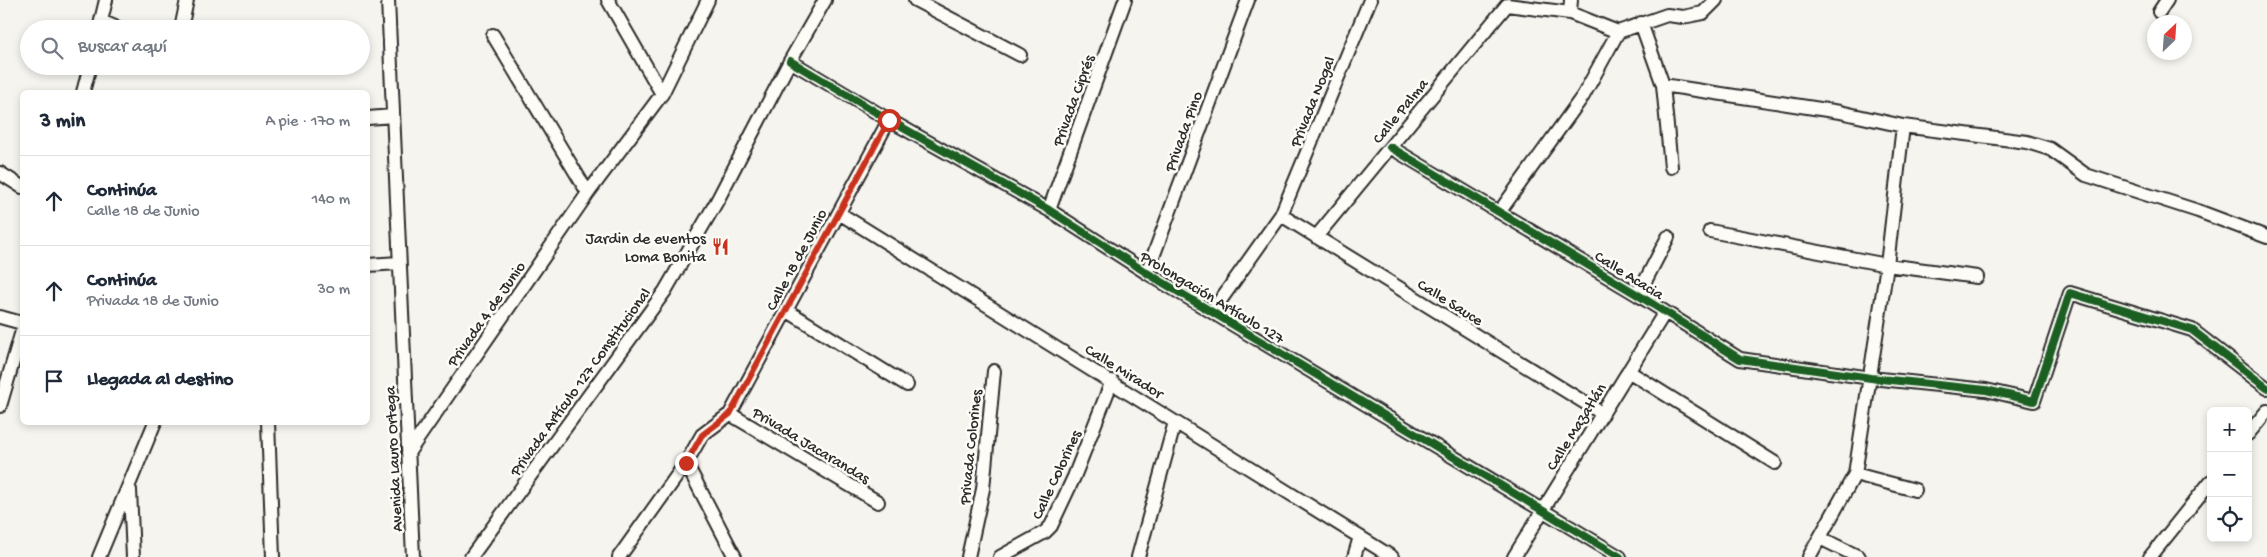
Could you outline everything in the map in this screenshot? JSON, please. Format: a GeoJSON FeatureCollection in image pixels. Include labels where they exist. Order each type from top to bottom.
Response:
{"type":"FeatureCollection","features":[{"type":"Feature","properties":{"kind":"street"},"geometry":{"type":"LineString","coordinates":[[101,20],[106,0]]}},
{"type":"Feature","properties":{"kind":"street"},"geometry":{"type":"LineString","coordinates":[[183,20],[187,0]]}},
{"type":"Feature","properties":{"kind":"street","name":"Avenida Lauro Ortega"},"geometry":{"type":"LineString","coordinates":[[388,0],[413,557]]}},
{"type":"Feature","properties":{"kind":"street"},"geometry":{"type":"LineString","coordinates":[[608,0],[662,94]]}},
{"type":"Feature","properties":{"kind":"street","name":"Privada 4 de Junio"},"geometry":{"type":"LineString","coordinates":[[408,453],[588,193],[662,94],[708,0]]}},
{"type":"Feature","properties":{"kind":"street","name":"Privada Artículo 127 Constitucional"},"geometry":{"type":"LineString","coordinates":[[472,557],[665,291],[717,201],[790,61],[825,0]]}},
{"type":"Feature","properties":{"kind":"street"},"geometry":{"type":"LineString","coordinates":[[915,0],[1020,55]]}},
{"type":"Feature","properties":{"kind":"street","name":"Privada Ciprés"},"geometry":{"type":"LineString","coordinates":[[1049,210],[1125,0]]}},
{"type":"Feature","properties":{"kind":"street","name":"Privada Pino"},"geometry":{"type":"LineString","coordinates":[[1147,273],[1248,0]]}},
{"type":"Feature","properties":{"kind":"street","name":"Privada Nogal"},"geometry":{"type":"LineString","coordinates":[[1212,312],[1281,215],[1370,0]]}},
{"type":"Feature","properties":{"kind":"street"},"geometry":{"type":"LineString","coordinates":[[1571,0],[1570,13],[1618,32],[1667,15],[1683,17],[1703,13],[1716,0]]}},
{"type":"Feature","properties":{"kind":"street"},"geometry":{"type":"LineString","coordinates":[[2159,12],[2167,0]]}},
{"type":"Feature","properties":{"kind":"street","name":"Calle Palma"},"geometry":{"type":"LineString","coordinates":[[1316,237],[1507,5],[1570,13]]}},
{"type":"Feature","properties":{"kind":"street"},"geometry":{"type":"LineString","coordinates":[[1642,24],[1663,85],[1671,167]]}},
{"type":"Feature","properties":{"kind":"street"},"geometry":{"type":"LineString","coordinates":[[1500,212],[1583,96],[1618,32]]}},
{"type":"Feature","properties":{"kind":"street"},"geometry":{"type":"LineString","coordinates":[[493,35],[588,193]]}},
{"type":"Feature","properties":{"kind":"street","name":"Prolongación Artículo 127"},"geometry":{"type":"LineString","coordinates":[[790,61],[889,120],[1049,210],[1147,273],[1620,557]]}},
{"type":"Feature","properties":{"kind":"street"},"geometry":{"type":"LineString","coordinates":[[84,90],[88,75]]}},
{"type":"Feature","properties":{"kind":"street"},"geometry":{"type":"LineString","coordinates":[[1663,85],[1840,112],[1903,126],[2027,142],[2050,149],[2086,175],[2198,211],[2267,237]]}},
{"type":"Feature","properties":{"kind":"street"},"geometry":{"type":"LineString","coordinates":[[370,118],[392,116]]}},
{"type":"Feature","properties":{"kind":"street","name":"Calle 18 de Junio"},"geometry":{"type":"LineString","coordinates":[[730,414],[889,120]]}},
{"type":"Feature","properties":{"kind":"street"},"geometry":{"type":"LineString","coordinates":[[1809,557],[1855,474],[1871,378],[1903,126]]}},
{"type":"Feature","properties":{"kind":"street","name":"Calle Acacia"},"geometry":{"type":"LineString","coordinates":[[1390,147],[1638,295],[1740,359],[1871,378],[1986,390],[2034,401],[2070,293],[2192,330],[2267,388]]}},
{"type":"Feature","properties":{"kind":"street"},"geometry":{"type":"LineString","coordinates":[[0,173],[20,186]]}},
{"type":"Feature","properties":{"kind":"street","name":"Calle Mirador"},"geometry":{"type":"LineString","coordinates":[[839,213],[1112,381],[1392,557]]}},
{"type":"Feature","properties":{"kind":"street","name":"Calle Sauce"},"geometry":{"type":"LineString","coordinates":[[1281,215],[1603,414]]}},
{"type":"Feature","properties":{"kind":"street"},"geometry":{"type":"LineString","coordinates":[[1710,231],[1886,265],[1977,276]]}},
{"type":"Feature","properties":{"kind":"street"},"geometry":{"type":"LineString","coordinates":[[1638,295],[1668,237]]}},
{"type":"Feature","properties":{"kind":"street"},"geometry":{"type":"LineString","coordinates":[[370,265],[399,263]]}},
{"type":"Feature","properties":{"kind":"street"},"geometry":{"type":"LineString","coordinates":[[786,310],[908,384]]}},
{"type":"Feature","properties":{"kind":"street","name":"Calle Mazatlán"},"geometry":{"type":"LineString","coordinates":[[1514,557],[1541,510],[1603,414],[1665,312]]}},
{"type":"Feature","properties":{"kind":"street"},"geometry":{"type":"LineString","coordinates":[[0,317],[20,322]]}},
{"type":"Feature","properties":{"kind":"street"},"geometry":{"type":"LineString","coordinates":[[0,406],[20,337]]}},
{"type":"Feature","properties":{"kind":"street","name":"Privada Colorines"},"geometry":{"type":"LineString","coordinates":[[968,557],[983,489],[994,371]]}},
{"type":"Feature","properties":{"kind":"street"},"geometry":{"type":"LineString","coordinates":[[1628,371],[1775,463]]}},
{"type":"Feature","properties":{"kind":"street","name":"Calle Colorines"},"geometry":{"type":"LineString","coordinates":[[1000,557],[1045,532],[1050,526],[1074,477],[1112,381]]}},
{"type":"Feature","properties":{"kind":"street"},"geometry":{"type":"LineString","coordinates":[[2252,429],[2267,411]]}},
{"type":"Feature","properties":{"kind":"street"},"geometry":{"type":"LineString","coordinates":[[619,557],[686,463],[702,435],[730,414]]}},
{"type":"Feature","properties":{"kind":"street","name":"Privada Jacarandas"},"geometry":{"type":"LineString","coordinates":[[730,414],[878,502]]}},
{"type":"Feature","properties":{"kind":"street"},"geometry":{"type":"LineString","coordinates":[[1138,557],[1175,422]]}},
{"type":"Feature","properties":{"kind":"street"},"geometry":{"type":"LineString","coordinates":[[99,557],[154,425]]}},
{"type":"Feature","properties":{"kind":"street"},"geometry":{"type":"LineString","coordinates":[[268,425],[273,557]]}},
{"type":"Feature","properties":{"kind":"street"},"geometry":{"type":"LineString","coordinates":[[686,463],[735,557]]}},
{"type":"Feature","properties":{"kind":"street"},"geometry":{"type":"LineString","coordinates":[[1855,474],[1915,490]]}},
{"type":"Feature","properties":{"kind":"street"},"geometry":{"type":"LineString","coordinates":[[2150,557],[2207,486]]}},
{"type":"Feature","properties":{"kind":"street"},"geometry":{"type":"LineString","coordinates":[[129,487],[133,557]]}},
{"type":"Feature","properties":{"kind":"street"},"geometry":{"type":"LineString","coordinates":[[1354,557],[1360,536]]}},
{"type":"Feature","properties":{"kind":"street"},"geometry":{"type":"LineString","coordinates":[[1820,538],[1859,557]]}},
{"type":"Feature","properties":{"kind":"cycle path"},"geometry":{"type":"LineString","coordinates":[[790,61],[889,120],[1049,210],[1147,273],[1620,557]]}},
{"type":"Feature","properties":{"kind":"cycle path"},"geometry":{"type":"LineString","coordinates":[[1390,147],[1638,295],[1740,359],[1871,378],[1986,390],[2034,401],[2070,293],[2192,330],[2267,388]]}},
{"type":"Feature","properties":{"kind":"place","name":"Jardin de eventos Loma Bonita"},"geometry":{"type":"Point","coordinates":[720,246]}},
{"type":"Feature","properties":{"kind":"route"},"geometry":{"type":"LineString","coordinates":[[686,463],[702,435],[730,414],[889,120]]}}]}
